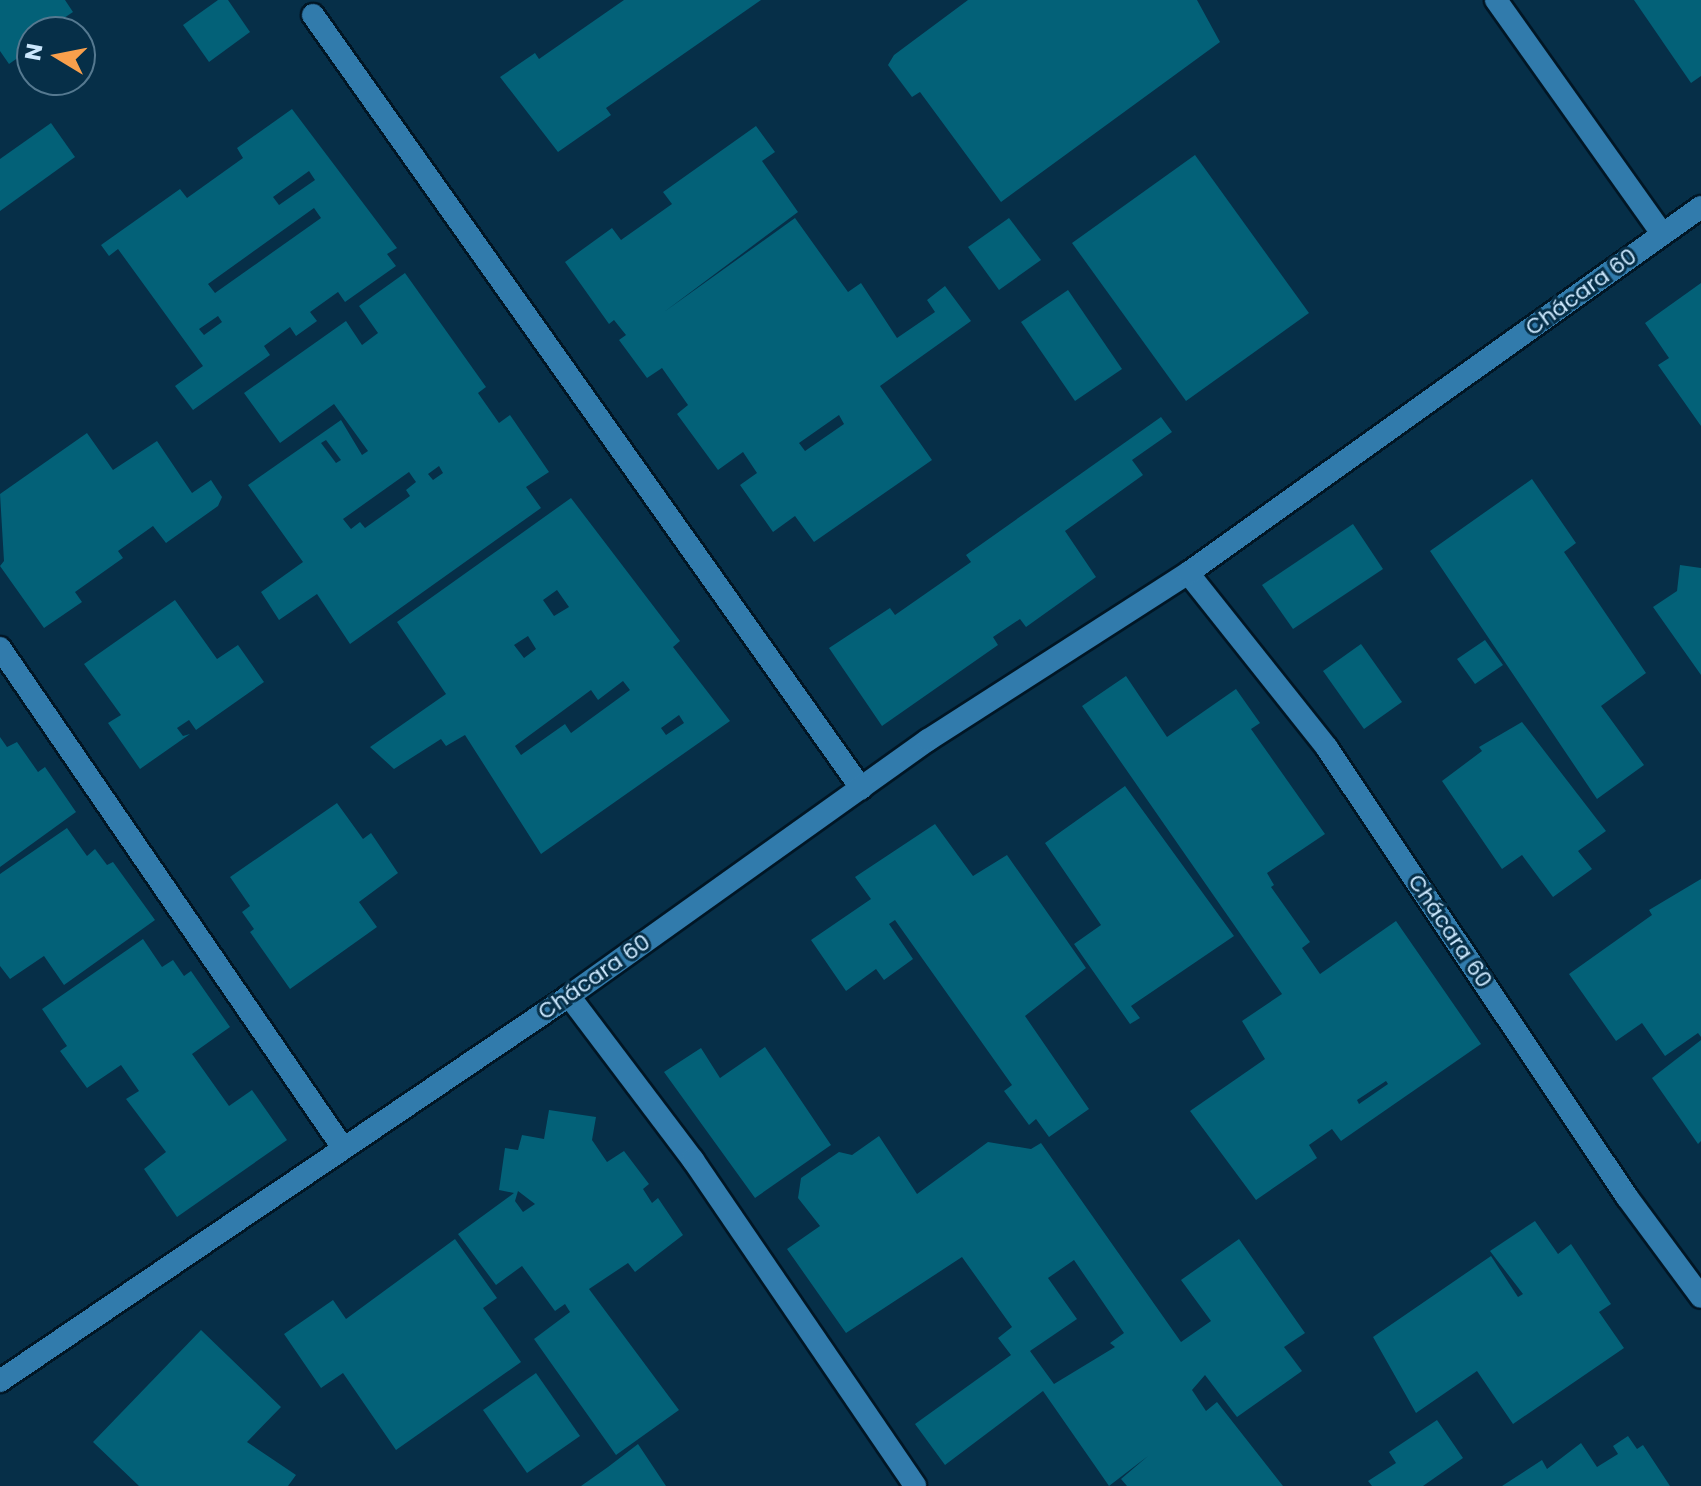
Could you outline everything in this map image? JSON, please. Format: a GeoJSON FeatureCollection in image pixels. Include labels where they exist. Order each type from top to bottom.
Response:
{"type":"FeatureCollection","features":[{"type":"Feature","properties":{"kind":"street"},"geometry":{"type":"LineString","coordinates":[[1496,0],[1662,234]]}},
{"type":"Feature","properties":{"kind":"street"},"geometry":{"type":"LineString","coordinates":[[313,15],[861,788]]}},
{"type":"Feature","properties":{"kind":"street","name":"Chácara 60"},"geometry":{"type":"LineString","coordinates":[[0,1381],[569,996],[861,788],[1188,573],[1701,207]]}},
{"type":"Feature","properties":{"kind":"street","name":"Chácara 60"},"geometry":{"type":"LineString","coordinates":[[1188,573],[1327,748],[1627,1197],[1701,1297]]}},
{"type":"Feature","properties":{"kind":"street"},"geometry":{"type":"LineString","coordinates":[[0,648],[343,1148]]}},
{"type":"Feature","properties":{"kind":"street"},"geometry":{"type":"LineString","coordinates":[[569,996],[693,1160],[915,1486]]}},
{"type":"Feature","properties":{"kind":"building"},"geometry":{"type":"Polygon","coordinates":[[[0,0],[65,0],[73,12],[67,16],[16,16],[16,59],[9,64],[0,51],[0,0]]]}},
{"type":"Feature","properties":{"kind":"building"},"geometry":{"type":"Polygon","coordinates":[[[218,0],[228,0],[250,32],[209,62],[183,25],[218,0]]]}},
{"type":"Feature","properties":{"kind":"building"},"geometry":{"type":"Polygon","coordinates":[[[624,0],[761,0],[606,108],[611,115],[558,152],[500,77],[535,53],[539,59],[624,0]]]}},
{"type":"Feature","properties":{"kind":"building"},"geometry":{"type":"Polygon","coordinates":[[[968,0],[1197,0],[1220,42],[1001,202],[920,92],[912,97],[888,65],[894,55],[968,0]]]}},
{"type":"Feature","properties":{"kind":"building"},"geometry":{"type":"Polygon","coordinates":[[[1634,0],[1701,0],[1701,76],[1691,83],[1634,0]]]}},
{"type":"Feature","properties":{"kind":"building"},"geometry":{"type":"Polygon","coordinates":[[[292,109],[397,248],[387,254],[396,266],[345,302],[338,292],[310,312],[317,321],[296,336],[290,327],[264,346],[270,355],[193,410],[175,386],[203,366],[118,249],[109,256],[101,245],[180,189],[187,198],[243,158],[237,148],[292,109]],[[309,171],[273,197],[279,205],[315,180],[309,171]],[[314,208],[208,284],[215,293],[321,218],[314,208]],[[218,316],[199,329],[204,335],[222,322],[218,316]]]}},
{"type":"Feature","properties":{"kind":"building"},"geometry":{"type":"Polygon","coordinates":[[[51,123],[75,157],[0,211],[0,159],[51,123]]]}},
{"type":"Feature","properties":{"kind":"building"},"geometry":{"type":"Polygon","coordinates":[[[756,126],[775,152],[762,161],[798,212],[664,312],[795,218],[848,292],[861,283],[897,338],[935,312],[927,300],[945,286],[971,321],[880,386],[932,460],[814,542],[795,516],[773,532],[740,485],[757,473],[743,452],[718,470],[677,414],[688,405],[662,368],[647,378],[619,340],[626,335],[614,320],[609,324],[565,262],[612,228],[621,240],[672,204],[663,192],[756,126]],[[839,415],[799,443],[805,451],[844,424],[839,415]]]}},
{"type":"Feature","properties":{"kind":"building"},"geometry":{"type":"Polygon","coordinates":[[[1195,155],[1309,313],[1186,401],[1072,243],[1195,155]]]}},
{"type":"Feature","properties":{"kind":"building"},"geometry":{"type":"Polygon","coordinates":[[[1009,218],[1041,260],[999,290],[968,247],[1009,218]]]}},
{"type":"Feature","properties":{"kind":"building"},"geometry":{"type":"Polygon","coordinates":[[[405,273],[486,387],[478,393],[499,423],[510,415],[549,472],[526,487],[541,508],[350,644],[317,594],[279,620],[261,592],[303,562],[248,485],[341,420],[362,455],[368,451],[334,404],[280,443],[244,393],[346,321],[362,345],[378,333],[359,306],[405,273]],[[326,440],[321,443],[336,463],[341,460],[326,440]],[[439,466],[428,474],[433,480],[443,473],[439,466]],[[409,472],[343,519],[351,529],[360,522],[365,528],[410,496],[406,490],[416,482],[409,472]]]}},
{"type":"Feature","properties":{"kind":"building"},"geometry":{"type":"Polygon","coordinates":[[[1701,283],[1701,426],[1658,365],[1669,358],[1645,323],[1701,283]]]}},
{"type":"Feature","properties":{"kind":"building"},"geometry":{"type":"Polygon","coordinates":[[[1068,290],[1122,369],[1075,401],[1021,322],[1068,290]]]}},
{"type":"Feature","properties":{"kind":"building"},"geometry":{"type":"Polygon","coordinates":[[[1161,417],[1172,432],[1132,460],[1143,475],[1065,531],[1096,577],[1026,627],[1020,619],[993,637],[998,645],[882,726],[829,648],[890,608],[895,615],[971,562],[966,555],[1161,417]]]}},
{"type":"Feature","properties":{"kind":"building"},"geometry":{"type":"Polygon","coordinates":[[[87,433],[113,470],[157,441],[192,493],[211,480],[222,497],[218,506],[166,543],[153,526],[118,551],[123,558],[75,592],[82,602],[44,628],[0,566],[4,561],[0,494],[87,433]]]}},
{"type":"Feature","properties":{"kind":"building"},"geometry":{"type":"Polygon","coordinates":[[[1532,479],[1576,543],[1564,552],[1646,673],[1601,706],[1644,765],[1597,799],[1430,551],[1532,479]]]}},
{"type":"Feature","properties":{"kind":"building"},"geometry":{"type":"Polygon","coordinates":[[[571,498],[680,641],[673,647],[730,721],[541,854],[465,735],[446,746],[441,739],[394,769],[370,747],[446,694],[397,622],[571,498]],[[557,590],[543,600],[554,616],[569,607],[557,590]],[[528,636],[514,645],[524,658],[536,649],[528,636]],[[623,681],[598,700],[591,690],[515,746],[521,755],[565,724],[571,733],[630,690],[623,681]],[[679,715],[661,728],[666,735],[684,723],[679,715]]]}},
{"type":"Feature","properties":{"kind":"building"},"geometry":{"type":"Polygon","coordinates":[[[1353,524],[1383,569],[1293,629],[1262,585],[1353,524]]]}},
{"type":"Feature","properties":{"kind":"building"},"geometry":{"type":"Polygon","coordinates":[[[1680,565],[1701,568],[1701,675],[1653,607],[1677,591],[1680,565]]]}},
{"type":"Feature","properties":{"kind":"building"},"geometry":{"type":"Polygon","coordinates":[[[175,600],[217,659],[238,645],[264,682],[196,730],[189,720],[177,728],[183,736],[190,734],[140,769],[108,723],[121,715],[84,664],[175,600]]]}},
{"type":"Feature","properties":{"kind":"building"},"geometry":{"type":"Polygon","coordinates":[[[1485,640],[1503,665],[1475,684],[1457,659],[1485,640]]]}},
{"type":"Feature","properties":{"kind":"building"},"geometry":{"type":"Polygon","coordinates":[[[1361,644],[1402,702],[1364,729],[1323,671],[1361,644]]]}},
{"type":"Feature","properties":{"kind":"building"},"geometry":{"type":"Polygon","coordinates":[[[1126,676],[1167,737],[1236,689],[1260,723],[1251,729],[1325,834],[1267,873],[1274,885],[1271,887],[1310,942],[1302,948],[1320,974],[1396,921],[1481,1044],[1341,1141],[1332,1129],[1309,1145],[1317,1158],[1256,1200],[1190,1111],[1265,1059],[1242,1021],[1282,994],[1082,706],[1126,676]],[[1386,1081],[1357,1100],[1359,1104],[1388,1084],[1386,1081]]]}},
{"type":"Feature","properties":{"kind":"building"},"geometry":{"type":"Polygon","coordinates":[[[1522,722],[1606,831],[1578,851],[1592,869],[1553,897],[1522,855],[1502,869],[1442,781],[1482,751],[1479,747],[1522,722]]]}},
{"type":"Feature","properties":{"kind":"building"},"geometry":{"type":"Polygon","coordinates":[[[0,737],[7,747],[17,742],[38,772],[45,767],[76,812],[0,867],[0,737]]]}},
{"type":"Feature","properties":{"kind":"building"},"geometry":{"type":"Polygon","coordinates":[[[1125,786],[1234,936],[1131,1006],[1140,1018],[1130,1024],[1074,944],[1101,925],[1045,843],[1125,786]]]}},
{"type":"Feature","properties":{"kind":"building"},"geometry":{"type":"Polygon","coordinates":[[[337,803],[363,839],[371,833],[398,873],[359,902],[377,927],[290,989],[250,932],[254,929],[242,912],[250,906],[230,877],[337,803]]]}},
{"type":"Feature","properties":{"kind":"building"},"geometry":{"type":"Polygon","coordinates":[[[935,824],[973,876],[1007,855],[1086,968],[1025,1016],[1089,1109],[1049,1137],[1036,1119],[1029,1125],[1004,1091],[1012,1085],[895,920],[889,924],[913,959],[884,980],[876,969],[846,991],[811,940],[871,899],[855,877],[935,824]]]}},
{"type":"Feature","properties":{"kind":"building"},"geometry":{"type":"Polygon","coordinates":[[[67,828],[87,856],[95,849],[107,865],[113,862],[155,920],[64,985],[44,956],[10,979],[0,966],[0,874],[67,828]]]}},
{"type":"Feature","properties":{"kind":"building"},"geometry":{"type":"Polygon","coordinates":[[[1701,879],[1701,1037],[1698,1033],[1665,1056],[1642,1023],[1616,1041],[1569,974],[1652,915],[1649,910],[1701,879]]]}},
{"type":"Feature","properties":{"kind":"building"},"geometry":{"type":"Polygon","coordinates":[[[143,939],[162,967],[173,960],[184,976],[191,971],[230,1027],[192,1054],[229,1106],[252,1090],[287,1140],[177,1217],[144,1169],[166,1152],[126,1099],[139,1091],[121,1065],[87,1088],[60,1051],[67,1046],[42,1009],[143,939]]]}},
{"type":"Feature","properties":{"kind":"building"},"geometry":{"type":"Polygon","coordinates":[[[1701,1040],[1701,1141],[1698,1144],[1652,1078],[1701,1040]]]}},
{"type":"Feature","properties":{"kind":"building"},"geometry":{"type":"Polygon","coordinates":[[[765,1047],[831,1145],[755,1198],[664,1072],[701,1048],[720,1078],[765,1047]]]}},
{"type":"Feature","properties":{"kind":"building"},"geometry":{"type":"Polygon","coordinates":[[[549,1110],[596,1117],[592,1140],[607,1162],[624,1151],[649,1184],[643,1189],[652,1203],[658,1198],[683,1235],[635,1272],[628,1263],[589,1289],[679,1410],[616,1455],[534,1339],[570,1312],[565,1304],[555,1311],[522,1266],[496,1285],[458,1234],[514,1193],[499,1190],[505,1148],[518,1150],[522,1135],[544,1139],[549,1110]],[[518,1191],[515,1201],[523,1212],[535,1204],[518,1191]]]}},
{"type":"Feature","properties":{"kind":"building"},"geometry":{"type":"Polygon","coordinates":[[[879,1136],[917,1194],[988,1142],[1031,1149],[1041,1143],[1181,1342],[1211,1321],[1181,1280],[1239,1239],[1305,1333],[1284,1347],[1302,1371],[1237,1417],[1205,1375],[1192,1390],[1206,1411],[1217,1402],[1283,1486],[1127,1486],[1121,1479],[1148,1456],[1109,1486],[1043,1391],[945,1465],[915,1424],[1011,1355],[998,1338],[1012,1327],[962,1257],[846,1333],[787,1249],[820,1226],[798,1198],[801,1178],[839,1152],[852,1155],[879,1136]],[[1074,1260],[1048,1278],[1077,1319],[1030,1351],[1054,1384],[1115,1347],[1110,1343],[1124,1333],[1074,1260]]]}},
{"type":"Feature","properties":{"kind":"building"},"geometry":{"type":"Polygon","coordinates":[[[1535,1221],[1558,1254],[1571,1244],[1611,1304],[1599,1312],[1624,1348],[1513,1424],[1477,1371],[1416,1413],[1373,1337],[1491,1256],[1518,1297],[1523,1294],[1490,1251],[1535,1221]]]}},
{"type":"Feature","properties":{"kind":"building"},"geometry":{"type":"Polygon","coordinates":[[[455,1239],[497,1298],[483,1308],[521,1362],[396,1450],[343,1373],[321,1388],[284,1334],[333,1300],[346,1319],[455,1239]]]}},
{"type":"Feature","properties":{"kind":"building"},"geometry":{"type":"Polygon","coordinates":[[[201,1330],[281,1407],[247,1442],[296,1475],[288,1486],[139,1486],[93,1442],[201,1330]]]}},
{"type":"Feature","properties":{"kind":"building"},"geometry":{"type":"Polygon","coordinates":[[[536,1373],[580,1436],[527,1473],[483,1410],[536,1373]]]}},
{"type":"Feature","properties":{"kind":"building"},"geometry":{"type":"Polygon","coordinates":[[[1437,1420],[1463,1458],[1423,1486],[1372,1486],[1368,1481],[1396,1463],[1389,1452],[1437,1420]]]}},
{"type":"Feature","properties":{"kind":"building"},"geometry":{"type":"Polygon","coordinates":[[[1628,1436],[1637,1449],[1643,1445],[1670,1486],[1502,1486],[1542,1460],[1547,1469],[1581,1443],[1597,1467],[1618,1454],[1613,1446],[1628,1436]]]}},
{"type":"Feature","properties":{"kind":"building"},"geometry":{"type":"Polygon","coordinates":[[[638,1444],[666,1486],[581,1486],[608,1467],[638,1444]]]}}]}
